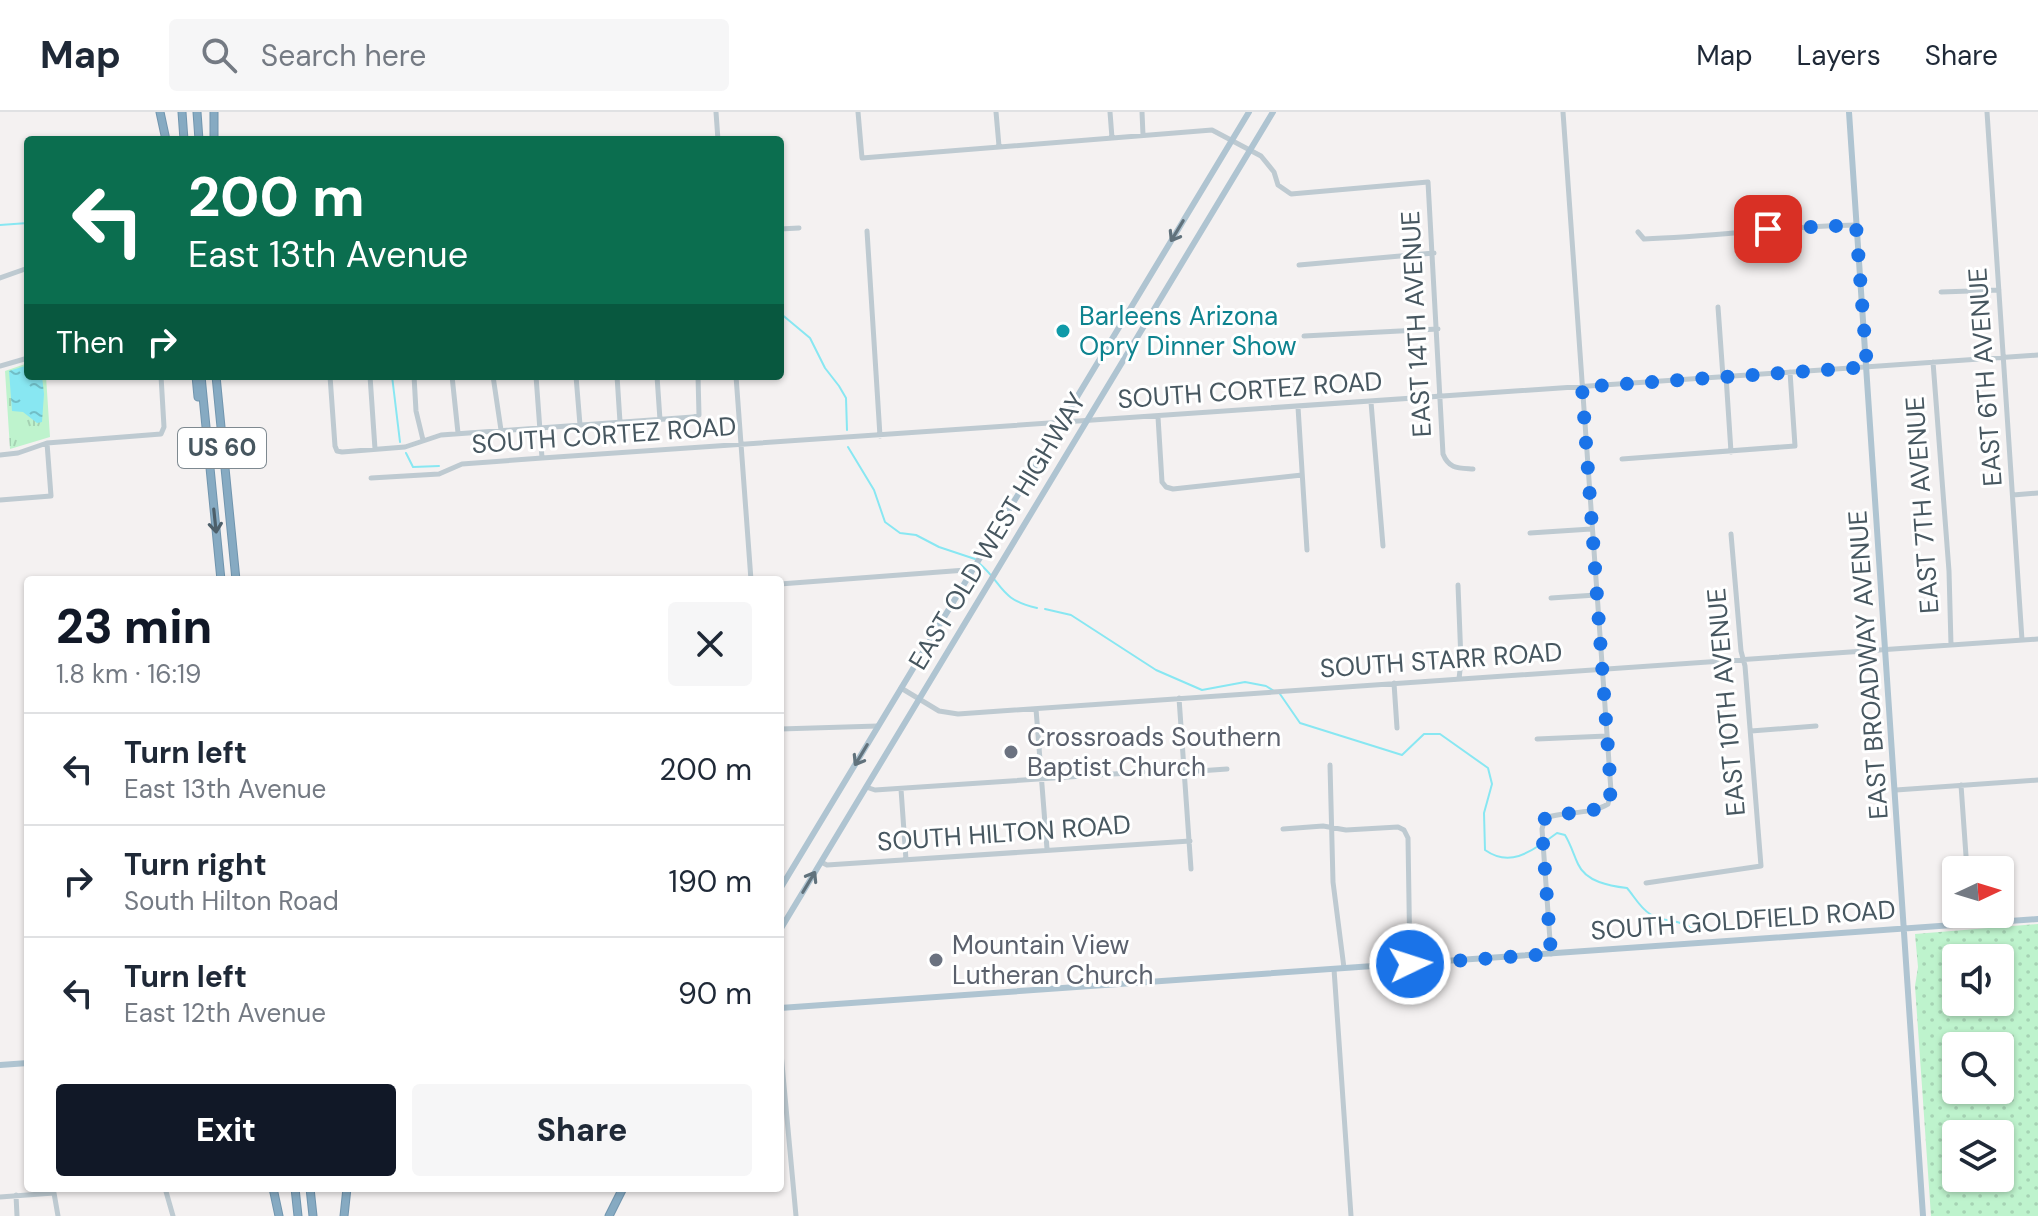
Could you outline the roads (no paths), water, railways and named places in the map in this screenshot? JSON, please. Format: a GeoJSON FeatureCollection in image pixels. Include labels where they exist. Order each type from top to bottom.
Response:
{"type":"FeatureCollection","features":[{"type":"Feature","properties":{"kind":"highway"},"geometry":{"type":"LineString","coordinates":[[160,112],[165,136]]}},
{"type":"Feature","properties":{"kind":"highway"},"geometry":{"type":"LineString","coordinates":[[182,112],[184,136]]}},
{"type":"Feature","properties":{"kind":"highway"},"geometry":{"type":"LineString","coordinates":[[197,112],[199,136]]}},
{"type":"Feature","properties":{"kind":"highway"},"geometry":{"type":"LineString","coordinates":[[214,112],[214,136]]}},
{"type":"Feature","properties":{"kind":"highway","name":"US 60"},"geometry":{"type":"LineString","coordinates":[[198,380],[221,576]]}},
{"type":"Feature","properties":{"kind":"highway","name":"US 60"},"geometry":{"type":"LineString","coordinates":[[216,380],[237,576]]}},
{"type":"Feature","properties":{"kind":"highway"},"geometry":{"type":"LineString","coordinates":[[274,1192],[279,1216]]}},
{"type":"Feature","properties":{"kind":"highway"},"geometry":{"type":"LineString","coordinates":[[295,1192],[298,1216]]}},
{"type":"Feature","properties":{"kind":"highway"},"geometry":{"type":"LineString","coordinates":[[310,1192],[313,1216]]}},
{"type":"Feature","properties":{"kind":"highway"},"geometry":{"type":"LineString","coordinates":[[344,1216],[347,1192]]}},
{"type":"Feature","properties":{"kind":"highway"},"geometry":{"type":"LineString","coordinates":[[609,1216],[621,1192]]}},
{"type":"Feature","properties":{"kind":"main road","name":"EAST OLD WEST HIGHWAY"},"geometry":{"type":"LineString","coordinates":[[784,882],[1249,112]]}},
{"type":"Feature","properties":{"kind":"main road","name":"EAST OLD WEST HIGHWAY"},"geometry":{"type":"LineString","coordinates":[[784,923],[1273,112]]}},
{"type":"Feature","properties":{"kind":"main road","name":"EAST BROADWAY AVENUE"},"geometry":{"type":"LineString","coordinates":[[1849,112],[1923,1216]]}},
{"type":"Feature","properties":{"kind":"main road","name":"SOUTH GOLDFIELD ROAD"},"geometry":{"type":"LineString","coordinates":[[784,1008],[2038,919]]}},
{"type":"Feature","properties":{"kind":"main road"},"geometry":{"type":"LineString","coordinates":[[0,1065],[24,1063]]}},
{"type":"Feature","properties":{"kind":"street"},"geometry":{"type":"LineString","coordinates":[[716,112],[718,136]]}},
{"type":"Feature","properties":{"kind":"street"},"geometry":{"type":"LineString","coordinates":[[858,112],[862,158],[1212,130],[1249,152]]}},
{"type":"Feature","properties":{"kind":"street"},"geometry":{"type":"LineString","coordinates":[[996,112],[999,146]]}},
{"type":"Feature","properties":{"kind":"street"},"geometry":{"type":"LineString","coordinates":[[1110,112],[1112,138]]}},
{"type":"Feature","properties":{"kind":"street"},"geometry":{"type":"LineString","coordinates":[[1142,112],[1144,135]]}},
{"type":"Feature","properties":{"kind":"street"},"geometry":{"type":"LineString","coordinates":[[1551,954],[1542,829],[1545,818],[1600,809],[1608,804],[1611,791],[1563,112]]}},
{"type":"Feature","properties":{"kind":"street","name":"EAST 6TH AVENUE"},"geometry":{"type":"LineString","coordinates":[[1987,112],[2022,640]]}},
{"type":"Feature","properties":{"kind":"street","name":"EAST 14TH AVENUE"},"geometry":{"type":"LineString","coordinates":[[1249,152],[1268,162],[1278,185],[1291,194],[1428,182],[1443,454],[1447,464],[1454,468],[1473,469]]}},
{"type":"Feature","properties":{"kind":"street"},"geometry":{"type":"LineString","coordinates":[[1638,232],[1644,239],[1856,225]]}},
{"type":"Feature","properties":{"kind":"street"},"geometry":{"type":"LineString","coordinates":[[784,229],[799,228]]}},
{"type":"Feature","properties":{"kind":"street"},"geometry":{"type":"LineString","coordinates":[[867,231],[880,436]]}},
{"type":"Feature","properties":{"kind":"street"},"geometry":{"type":"LineString","coordinates":[[1299,265],[1434,253]]}},
{"type":"Feature","properties":{"kind":"street"},"geometry":{"type":"LineString","coordinates":[[0,278],[24,269]]}},
{"type":"Feature","properties":{"kind":"street"},"geometry":{"type":"LineString","coordinates":[[1941,292],[1999,290]]}},
{"type":"Feature","properties":{"kind":"street"},"geometry":{"type":"LineString","coordinates":[[1718,307],[1731,452]]}},
{"type":"Feature","properties":{"kind":"street"},"geometry":{"type":"LineString","coordinates":[[1304,336],[1438,329]]}},
{"type":"Feature","properties":{"kind":"street","name":"SOUTH CORTEZ ROAD"},"geometry":{"type":"LineString","coordinates":[[371,478],[439,474],[462,464],[542,458],[2038,355]]}},
{"type":"Feature","properties":{"kind":"street"},"geometry":{"type":"LineString","coordinates":[[0,366],[24,359]]}},
{"type":"Feature","properties":{"kind":"street","name":"EAST 7TH AVENUE"},"geometry":{"type":"LineString","coordinates":[[1933,362],[1949,571],[1951,645]]}},
{"type":"Feature","properties":{"kind":"street"},"geometry":{"type":"LineString","coordinates":[[1622,459],[1795,446],[1790,372]]}},
{"type":"Feature","properties":{"kind":"street"},"geometry":{"type":"LineString","coordinates":[[0,455],[18,453],[47,443],[162,433],[161,380]]}},
{"type":"Feature","properties":{"kind":"street"},"geometry":{"type":"LineString","coordinates":[[330,380],[337,451],[405,447],[458,433],[699,415],[698,380]]}},
{"type":"Feature","properties":{"kind":"street"},"geometry":{"type":"LineString","coordinates":[[370,380],[375,449]]}},
{"type":"Feature","properties":{"kind":"street"},"geometry":{"type":"LineString","coordinates":[[414,380],[416,411],[423,440]]}},
{"type":"Feature","properties":{"kind":"street"},"geometry":{"type":"LineString","coordinates":[[452,380],[458,433]]}},
{"type":"Feature","properties":{"kind":"street"},"geometry":{"type":"LineString","coordinates":[[494,380],[501,431]]}},
{"type":"Feature","properties":{"kind":"street"},"geometry":{"type":"LineString","coordinates":[[536,380],[542,458]]}},
{"type":"Feature","properties":{"kind":"street"},"geometry":{"type":"LineString","coordinates":[[576,380],[580,425]]}},
{"type":"Feature","properties":{"kind":"street"},"geometry":{"type":"LineString","coordinates":[[617,380],[620,422]]}},
{"type":"Feature","properties":{"kind":"street"},"geometry":{"type":"LineString","coordinates":[[657,380],[660,420]]}},
{"type":"Feature","properties":{"kind":"street"},"geometry":{"type":"LineString","coordinates":[[736,380],[751,576]]}},
{"type":"Feature","properties":{"kind":"street"},"geometry":{"type":"LineString","coordinates":[[1371,402],[1383,546]]}},
{"type":"Feature","properties":{"kind":"street"},"geometry":{"type":"LineString","coordinates":[[1298,407],[1307,550]]}},
{"type":"Feature","properties":{"kind":"street"},"geometry":{"type":"LineString","coordinates":[[1158,417],[1162,482],[1166,487],[1173,489],[1302,475]]}},
{"type":"Feature","properties":{"kind":"street"},"geometry":{"type":"LineString","coordinates":[[0,500],[51,496],[47,443]]}},
{"type":"Feature","properties":{"kind":"street"},"geometry":{"type":"LineString","coordinates":[[2013,495],[2038,493]]}},
{"type":"Feature","properties":{"kind":"street"},"geometry":{"type":"LineString","coordinates":[[1530,533],[1591,529]]}},
{"type":"Feature","properties":{"kind":"street","name":"EAST 10TH AVENUE"},"geometry":{"type":"LineString","coordinates":[[1646,883],[1761,866],[1731,534]]}},
{"type":"Feature","properties":{"kind":"street"},"geometry":{"type":"LineString","coordinates":[[784,584],[950,571],[976,565]]}},
{"type":"Feature","properties":{"kind":"street"},"geometry":{"type":"LineString","coordinates":[[1458,585],[1459,679]]}},
{"type":"Feature","properties":{"kind":"street"},"geometry":{"type":"LineString","coordinates":[[1551,598],[1596,595]]}},
{"type":"Feature","properties":{"kind":"street","name":"SOUTH STARR ROAD"},"geometry":{"type":"LineString","coordinates":[[901,688],[939,711],[952,714],[2038,639]]}},
{"type":"Feature","properties":{"kind":"street"},"geometry":{"type":"LineString","coordinates":[[1394,683],[1397,728]]}},
{"type":"Feature","properties":{"kind":"street"},"geometry":{"type":"LineString","coordinates":[[1179,698],[1191,869]]}},
{"type":"Feature","properties":{"kind":"street"},"geometry":{"type":"LineString","coordinates":[[1036,709],[1047,849]]}},
{"type":"Feature","properties":{"kind":"street"},"geometry":{"type":"LineString","coordinates":[[784,729],[878,726]]}},
{"type":"Feature","properties":{"kind":"street"},"geometry":{"type":"LineString","coordinates":[[1751,731],[1816,726]]}},
{"type":"Feature","properties":{"kind":"street"},"geometry":{"type":"LineString","coordinates":[[1537,739],[1607,736]]}},
{"type":"Feature","properties":{"kind":"street"},"geometry":{"type":"LineString","coordinates":[[1330,765],[1333,882],[1344,968]]}},
{"type":"Feature","properties":{"kind":"street"},"geometry":{"type":"LineString","coordinates":[[1184,772],[1227,769]]}},
{"type":"Feature","properties":{"kind":"street"},"geometry":{"type":"LineString","coordinates":[[866,787],[875,790],[901,789],[1143,772]]}},
{"type":"Feature","properties":{"kind":"street"},"geometry":{"type":"LineString","coordinates":[[1896,790],[2038,780]]}},
{"type":"Feature","properties":{"kind":"street"},"geometry":{"type":"LineString","coordinates":[[1961,785],[1966,856]]}},
{"type":"Feature","properties":{"kind":"street"},"geometry":{"type":"LineString","coordinates":[[901,789],[906,860]]}},
{"type":"Feature","properties":{"kind":"street"},"geometry":{"type":"LineString","coordinates":[[1283,829],[1323,826],[1346,830],[1398,827],[1404,830],[1408,838],[1410,964]]}},
{"type":"Feature","properties":{"kind":"street","name":"SOUTH HILTON ROAD"},"geometry":{"type":"LineString","coordinates":[[821,862],[827,865],[1190,841]]}},
{"type":"Feature","properties":{"kind":"street"},"geometry":{"type":"LineString","coordinates":[[1334,969],[1351,1216]]}},
{"type":"Feature","properties":{"kind":"street"},"geometry":{"type":"LineString","coordinates":[[784,1086],[796,1216]]}},
{"type":"Feature","properties":{"kind":"street"},"geometry":{"type":"LineString","coordinates":[[166,1192],[173,1216]]}},
{"type":"Feature","properties":{"kind":"street"},"geometry":{"type":"LineString","coordinates":[[0,1197],[55,1194],[58,1216]]}},
{"type":"Feature","properties":{"kind":"street"},"geometry":{"type":"LineString","coordinates":[[16,1195],[17,1216]]}},
{"type":"Feature","properties":{"kind":"water"},"geometry":{"type":"Polygon","coordinates":[[[24,366],[24,380],[42,380],[42,422],[37,423],[23,412],[12,411],[9,371],[24,366]]]}},
{"type":"Feature","properties":{"kind":"waterway"},"geometry":{"type":"LineString","coordinates":[[0,225],[24,223]]}},
{"type":"Feature","properties":{"kind":"waterway"},"geometry":{"type":"LineString","coordinates":[[784,316],[810,338],[825,368],[846,398],[847,430]]}},
{"type":"Feature","properties":{"kind":"waterway"},"geometry":{"type":"LineString","coordinates":[[392,380],[400,442]]}},
{"type":"Feature","properties":{"kind":"waterway"},"geometry":{"type":"LineString","coordinates":[[848,447],[874,490],[885,522],[900,533],[916,535],[939,547],[975,559]]}},
{"type":"Feature","properties":{"kind":"waterway"},"geometry":{"type":"LineString","coordinates":[[406,453],[413,467],[439,466]]}},
{"type":"Feature","properties":{"kind":"waterway"},"geometry":{"type":"LineString","coordinates":[[980,564],[1009,596],[1037,608]]}},
{"type":"Feature","properties":{"kind":"waterway"},"geometry":{"type":"LineString","coordinates":[[1045,609],[1071,615],[1156,670],[1202,690],[1245,682],[1266,686],[1274,691]]}},
{"type":"Feature","properties":{"kind":"waterway"},"geometry":{"type":"LineString","coordinates":[[1280,694],[1300,723],[1402,755],[1424,734],[1440,734],[1488,768],[1492,784],[1484,813],[1485,850],[1506,858],[1527,853],[1540,845]]}},
{"type":"Feature","properties":{"kind":"waterway"},"geometry":{"type":"LineString","coordinates":[[1546,841],[1557,833],[1565,835],[1578,864],[1587,875],[1606,884],[1627,888],[1650,914],[1694,929]]}},
{"type":"Feature","properties":{"kind":"place","name":"Barleens Arizona Opry Dinner Show"},"geometry":{"type":"Point","coordinates":[1063,331]}},
{"type":"Feature","properties":{"kind":"place","name":"Crossroads Southern Baptist Church"},"geometry":{"type":"Point","coordinates":[1011,752]}},
{"type":"Feature","properties":{"kind":"place","name":"Mountain View Lutheran Church"},"geometry":{"type":"Point","coordinates":[936,960]}}]}
